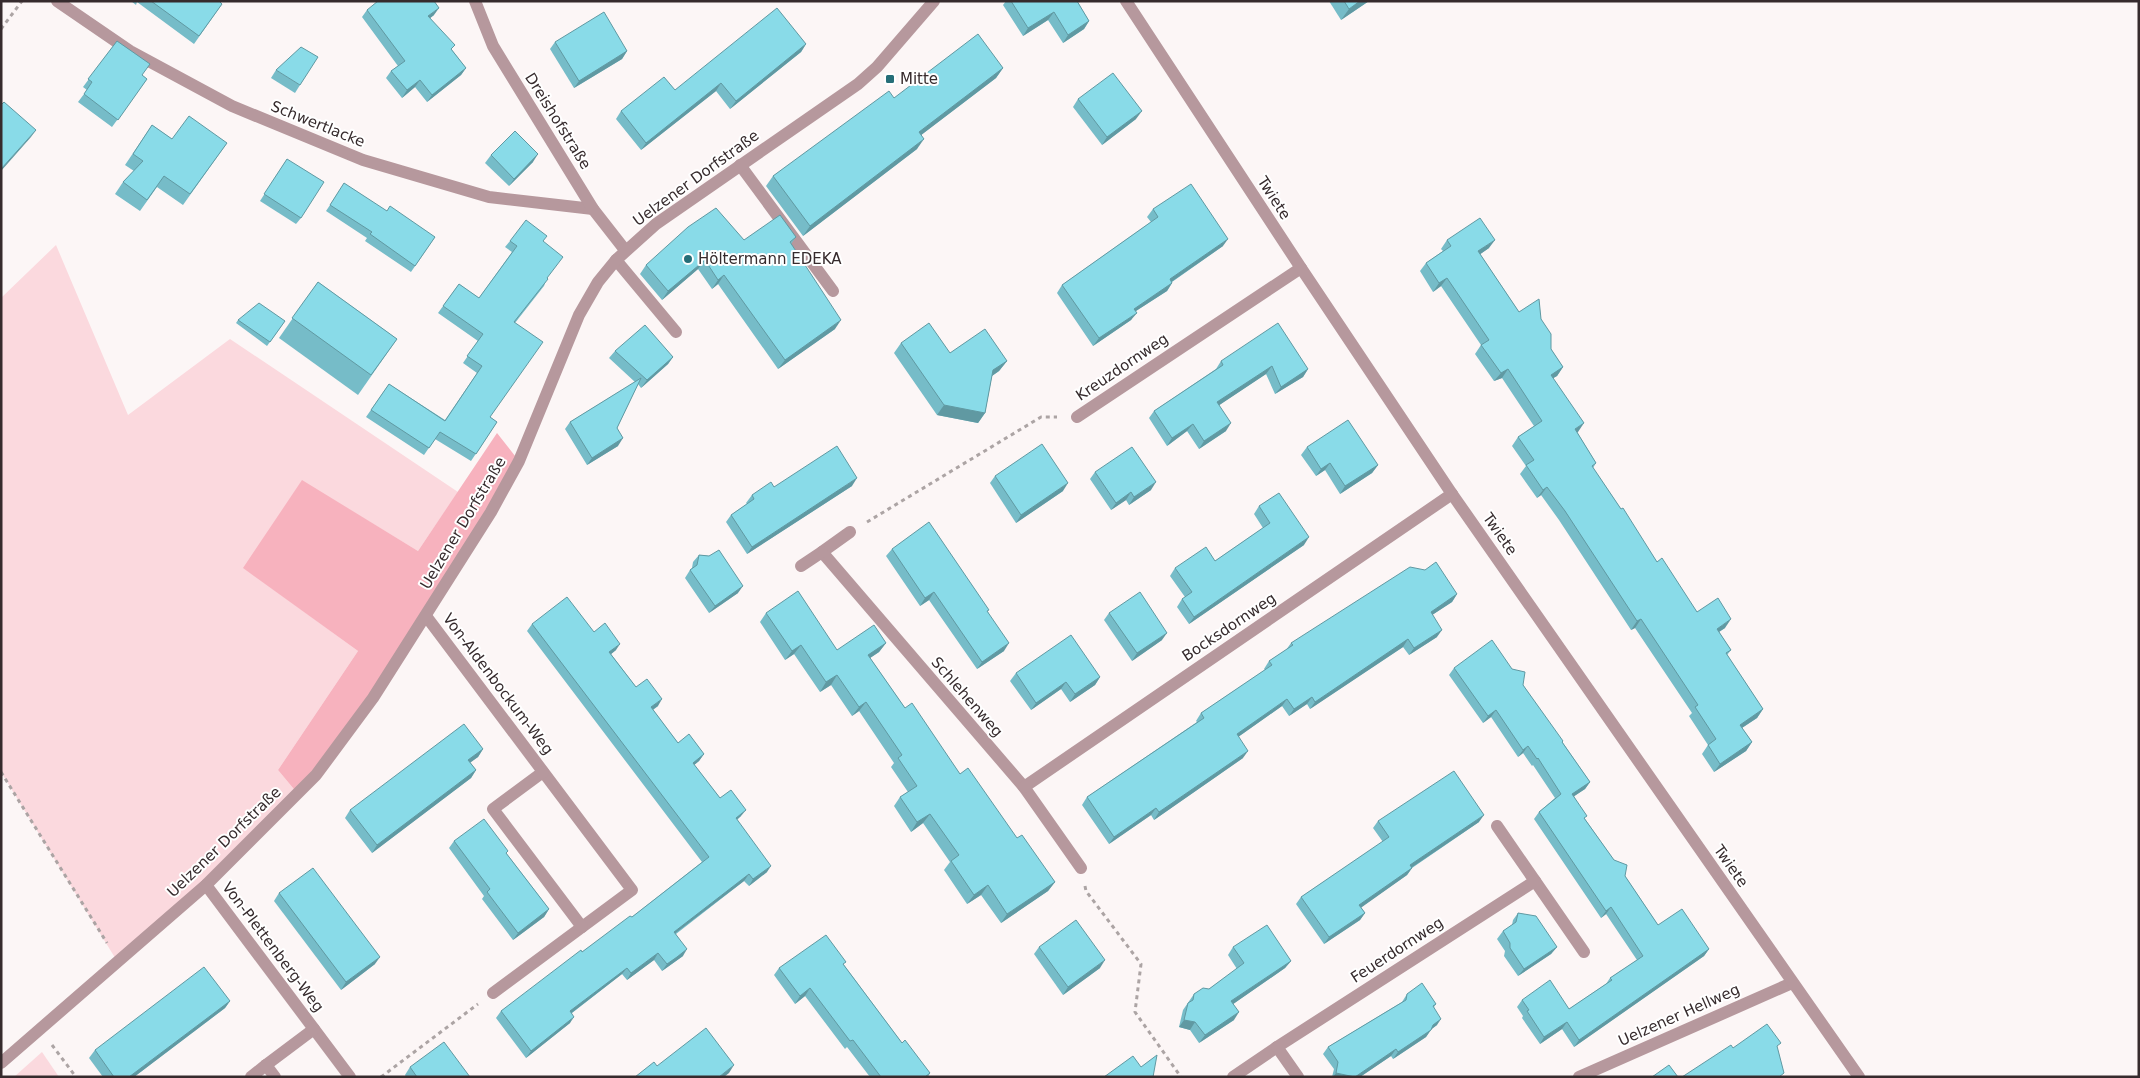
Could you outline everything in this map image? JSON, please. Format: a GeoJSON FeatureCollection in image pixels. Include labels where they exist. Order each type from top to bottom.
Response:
{"type":"FeatureCollection","features":[{"type":"Feature","properties":{"kind":"street","name":"Schwertlacke"},"geometry":{"type":"LineString","coordinates":[[57,1],[130,51],[232,106],[363,160],[489,197],[593,209]]}},
{"type":"Feature","properties":{"kind":"street","name":"Dreishofstraße"},"geometry":{"type":"LineString","coordinates":[[475,1],[493,46],[593,209],[625,250]]}},
{"type":"Feature","properties":{"kind":"street","name":"Uelzener Dorfstraße"},"geometry":{"type":"LineString","coordinates":[[1,1063],[206,885],[316,776],[373,698],[491,512],[519,460],[579,315],[598,282],[616,260],[656,224],[858,84],[877,67],[934,1]]}},
{"type":"Feature","properties":{"kind":"street","name":"Twiete"},"geometry":{"type":"LineString","coordinates":[[1126,1],[1452,494],[1859,1077]]}},
{"type":"Feature","properties":{"kind":"street"},"geometry":{"type":"LineString","coordinates":[[740,165],[833,291]]}},
{"type":"Feature","properties":{"kind":"street"},"geometry":{"type":"LineString","coordinates":[[616,260],[676,332]]}},
{"type":"Feature","properties":{"kind":"street","name":"Kreuzdornweg"},"geometry":{"type":"LineString","coordinates":[[1077,417],[1301,268]]}},
{"type":"Feature","properties":{"kind":"street","name":"Bocksdornweg"},"geometry":{"type":"LineString","coordinates":[[1024,788],[1452,494]]}},
{"type":"Feature","properties":{"kind":"street"},"geometry":{"type":"LineString","coordinates":[[801,566],[850,532]]}},
{"type":"Feature","properties":{"kind":"street","name":"Schlehenweg"},"geometry":{"type":"LineString","coordinates":[[822,552],[1024,788],[1081,868]]}},
{"type":"Feature","properties":{"kind":"street","name":"Von-Aldenbockum-Weg"},"geometry":{"type":"LineString","coordinates":[[426,616],[632,890],[493,993]]}},
{"type":"Feature","properties":{"kind":"street","name":"Von-Aldenbockum-Weg"},"geometry":{"type":"LineString","coordinates":[[543,772],[493,809],[582,927]]}},
{"type":"Feature","properties":{"kind":"street"},"geometry":{"type":"LineString","coordinates":[[1497,826],[1584,952]]}},
{"type":"Feature","properties":{"kind":"street","name":"Feuerdornweg"},"geometry":{"type":"LineString","coordinates":[[1233,1077],[1535,881]]}},
{"type":"Feature","properties":{"kind":"street","name":"Von-Plettenberg-Weg"},"geometry":{"type":"LineString","coordinates":[[206,885],[350,1077]]}},
{"type":"Feature","properties":{"kind":"street","name":"Uelzener Hellweg"},"geometry":{"type":"LineString","coordinates":[[1579,1077],[1792,983]]}},
{"type":"Feature","properties":{"kind":"street","name":"Von-Plettenberg-Weg"},"geometry":{"type":"LineString","coordinates":[[251,1077],[314,1029]]}},
{"type":"Feature","properties":{"kind":"street"},"geometry":{"type":"LineString","coordinates":[[1277,1047],[1298,1077]]}},
{"type":"Feature","properties":{"kind":"street"},"geometry":{"type":"LineString","coordinates":[[266,1065],[275,1077]]}},
{"type":"Feature","properties":{"kind":"path"},"geometry":{"type":"LineString","coordinates":[[1,29],[22,1]]}},
{"type":"Feature","properties":{"kind":"path","name":"Kreuzdornweg"},"geometry":{"type":"LineString","coordinates":[[850,532],[1041,417],[1077,417]]}},
{"type":"Feature","properties":{"kind":"path"},"geometry":{"type":"LineString","coordinates":[[1,772],[118,961]]}},
{"type":"Feature","properties":{"kind":"path"},"geometry":{"type":"LineString","coordinates":[[1081,868],[1086,890],[1141,964],[1135,1012],[1181,1077]]}},
{"type":"Feature","properties":{"kind":"path"},"geometry":{"type":"LineString","coordinates":[[380,1077],[493,993]]}},
{"type":"Feature","properties":{"kind":"path"},"geometry":{"type":"LineString","coordinates":[[40,1029],[76,1077]]}},
{"type":"Feature","properties":{"kind":"shaded area"},"geometry":{"type":"Polygon","coordinates":[[[56,245],[128,415],[230,339],[458,492],[418,551],[302,481],[244,568],[358,651],[278,770],[298,794],[117,961],[1,772],[1,298],[56,245]]]}},
{"type":"Feature","properties":{"kind":"shaded area"},"geometry":{"type":"Polygon","coordinates":[[[497,433],[519,461],[426,616],[298,794],[278,770],[358,651],[243,568],[302,480],[418,551],[497,433]]]}},
{"type":"Feature","properties":{"kind":"shaded area"},"geometry":{"type":"Polygon","coordinates":[[[42,1052],[59,1077],[14,1077],[42,1052]]]}},
{"type":"Feature","properties":{"kind":"building"},"geometry":{"type":"Polygon","coordinates":[[[151,1],[219,1],[222,4],[199,36],[151,1]]]}},
{"type":"Feature","properties":{"kind":"building"},"geometry":{"type":"Polygon","coordinates":[[[378,1],[434,1],[439,8],[428,16],[455,45],[451,49],[466,68],[432,95],[420,80],[407,90],[391,71],[405,61],[367,10],[378,1]]]}},
{"type":"Feature","properties":{"kind":"building"},"geometry":{"type":"Polygon","coordinates":[[[1011,1],[1077,1],[1089,21],[1068,35],[1054,12],[1028,28],[1011,1]]]}},
{"type":"Feature","properties":{"kind":"building"},"geometry":{"type":"Polygon","coordinates":[[[1344,1],[1360,1],[1349,9],[1344,1]]]}},
{"type":"Feature","properties":{"kind":"building"},"geometry":{"type":"Polygon","coordinates":[[[777,8],[806,44],[736,101],[721,83],[646,143],[621,111],[664,77],[675,90],[777,8]]]}},
{"type":"Feature","properties":{"kind":"building"},"geometry":{"type":"Polygon","coordinates":[[[604,12],[627,51],[579,81],[555,42],[604,12]]]}},
{"type":"Feature","properties":{"kind":"building"},"geometry":{"type":"Polygon","coordinates":[[[978,34],[1003,68],[919,132],[924,139],[810,226],[773,176],[889,91],[894,98],[978,34]]]}},
{"type":"Feature","properties":{"kind":"building"},"geometry":{"type":"Polygon","coordinates":[[[117,41],[150,64],[142,75],[147,79],[118,120],[84,94],[92,82],[88,79],[117,41]]]}},
{"type":"Feature","properties":{"kind":"building"},"geometry":{"type":"Polygon","coordinates":[[[301,47],[318,57],[300,85],[276,70],[301,47]]]}},
{"type":"Feature","properties":{"kind":"building"},"geometry":{"type":"Polygon","coordinates":[[[1113,73],[1142,111],[1107,137],[1078,99],[1113,73]]]}},
{"type":"Feature","properties":{"kind":"building"},"geometry":{"type":"Polygon","coordinates":[[[4,102],[36,130],[1,169],[1,105],[4,102]]]}},
{"type":"Feature","properties":{"kind":"building"},"geometry":{"type":"Polygon","coordinates":[[[189,116],[227,143],[190,194],[164,176],[147,200],[123,182],[143,161],[133,154],[152,125],[172,139],[189,116]]]}},
{"type":"Feature","properties":{"kind":"building"},"geometry":{"type":"Polygon","coordinates":[[[515,131],[538,154],[514,179],[491,155],[515,131]]]}},
{"type":"Feature","properties":{"kind":"building"},"geometry":{"type":"Polygon","coordinates":[[[287,159],[324,182],[301,218],[264,194],[287,159]]]}},
{"type":"Feature","properties":{"kind":"building"},"geometry":{"type":"Polygon","coordinates":[[[344,183],[387,211],[390,206],[435,237],[415,266],[370,234],[372,232],[330,205],[344,183]]]}},
{"type":"Feature","properties":{"kind":"building"},"geometry":{"type":"Polygon","coordinates":[[[1191,184],[1228,239],[1170,279],[1172,283],[1134,309],[1137,313],[1099,338],[1062,285],[1158,217],[1153,209],[1191,184]]]}},
{"type":"Feature","properties":{"kind":"building"},"geometry":{"type":"Polygon","coordinates":[[[716,208],[744,240],[780,215],[796,237],[790,242],[841,320],[785,360],[724,275],[718,280],[705,260],[668,291],[646,265],[688,227],[716,208]]]}},
{"type":"Feature","properties":{"kind":"building"},"geometry":{"type":"Polygon","coordinates":[[[1480,218],[1495,240],[1478,251],[1519,312],[1539,299],[1541,319],[1551,334],[1551,349],[1563,367],[1551,375],[1584,423],[1575,429],[1596,463],[1592,466],[1621,509],[1623,508],[1657,562],[1662,558],[1697,612],[1718,598],[1731,619],[1717,629],[1731,650],[1726,653],[1763,709],[1740,725],[1752,742],[1720,764],[1708,745],[1716,739],[1695,707],[1698,705],[1641,619],[1637,621],[1565,511],[1547,487],[1543,490],[1526,465],[1534,460],[1518,437],[1542,421],[1508,369],[1501,373],[1481,345],[1489,340],[1447,278],[1439,283],[1426,263],[1451,246],[1447,240],[1480,218]]]}},
{"type":"Feature","properties":{"kind":"building"},"geometry":{"type":"Polygon","coordinates":[[[526,220],[547,236],[543,241],[563,257],[514,322],[543,342],[490,417],[497,422],[476,454],[440,432],[429,448],[371,410],[389,384],[445,421],[482,366],[467,356],[483,334],[443,306],[459,284],[479,298],[517,246],[510,241],[526,220]]]}},
{"type":"Feature","properties":{"kind":"building"},"geometry":{"type":"Polygon","coordinates":[[[318,282],[397,339],[371,375],[292,318],[318,282]]]}},
{"type":"Feature","properties":{"kind":"building"},"geometry":{"type":"Polygon","coordinates":[[[259,303],[285,321],[270,342],[238,320],[259,303]]]}},
{"type":"Feature","properties":{"kind":"building"},"geometry":{"type":"Polygon","coordinates":[[[929,323],[950,353],[985,329],[1007,361],[993,370],[985,413],[944,405],[901,343],[929,323]]]}},
{"type":"Feature","properties":{"kind":"building"},"geometry":{"type":"Polygon","coordinates":[[[1278,323],[1308,369],[1281,387],[1272,366],[1217,402],[1231,423],[1204,441],[1193,424],[1172,438],[1154,411],[1223,365],[1221,361],[1278,323]]]}},
{"type":"Feature","properties":{"kind":"building"},"geometry":{"type":"Polygon","coordinates":[[[645,325],[673,357],[647,380],[615,351],[645,325]]]}},
{"type":"Feature","properties":{"kind":"building"},"geometry":{"type":"Polygon","coordinates":[[[641,378],[617,428],[623,438],[592,458],[570,422],[641,378]]]}},
{"type":"Feature","properties":{"kind":"building"},"geometry":{"type":"Polygon","coordinates":[[[1348,420],[1378,465],[1345,486],[1330,463],[1321,469],[1307,447],[1348,420]]]}},
{"type":"Feature","properties":{"kind":"building"},"geometry":{"type":"Polygon","coordinates":[[[1042,444],[1068,483],[1021,515],[995,476],[1042,444]]]}},
{"type":"Feature","properties":{"kind":"building"},"geometry":{"type":"Polygon","coordinates":[[[837,446],[857,478],[752,547],[731,515],[754,499],[752,495],[771,482],[774,487],[837,446]]]}},
{"type":"Feature","properties":{"kind":"building"},"geometry":{"type":"Polygon","coordinates":[[[1132,447],[1156,482],[1134,497],[1131,492],[1116,503],[1095,472],[1132,447]]]}},
{"type":"Feature","properties":{"kind":"building"},"geometry":{"type":"Polygon","coordinates":[[[1279,493],[1309,537],[1194,617],[1182,599],[1192,592],[1175,568],[1206,547],[1215,561],[1270,523],[1259,506],[1279,493]]]}},
{"type":"Feature","properties":{"kind":"building"},"geometry":{"type":"Polygon","coordinates":[[[929,522],[989,610],[987,611],[1009,643],[982,662],[934,592],[925,598],[892,549],[929,522]]]}},
{"type":"Feature","properties":{"kind":"building"},"geometry":{"type":"Polygon","coordinates":[[[719,550],[743,586],[715,606],[690,570],[697,565],[699,555],[709,556],[719,550]]]}},
{"type":"Feature","properties":{"kind":"building"},"geometry":{"type":"Polygon","coordinates":[[[1436,562],[1457,594],[1431,612],[1442,630],[1414,648],[1408,639],[1315,702],[1312,697],[1294,709],[1287,699],[1237,734],[1248,751],[1159,812],[1156,808],[1114,837],[1087,797],[1204,718],[1201,713],[1272,665],[1269,661],[1293,645],[1291,643],[1410,567],[1425,570],[1436,562]]]}},
{"type":"Feature","properties":{"kind":"building"},"geometry":{"type":"Polygon","coordinates":[[[798,591],[837,650],[874,625],[886,643],[868,655],[905,708],[912,703],[960,774],[968,768],[1017,838],[1022,835],[1055,882],[1007,914],[988,885],[974,895],[951,861],[959,855],[930,814],[917,822],[900,797],[917,786],[898,758],[902,755],[866,702],[859,707],[837,675],[826,682],[801,645],[792,651],[766,613],[798,591]]]}},
{"type":"Feature","properties":{"kind":"building"},"geometry":{"type":"Polygon","coordinates":[[[1140,592],[1167,633],[1137,653],[1109,613],[1140,592]]]}},
{"type":"Feature","properties":{"kind":"building"},"geometry":{"type":"Polygon","coordinates":[[[567,597],[594,632],[605,623],[620,644],[609,652],[636,687],[647,679],[662,699],[651,707],[678,743],[689,734],[704,754],[693,763],[720,798],[731,790],[746,810],[736,818],[771,866],[753,879],[749,874],[674,932],[687,949],[677,957],[667,964],[658,953],[631,973],[627,968],[570,1011],[574,1017],[531,1051],[501,1011],[581,950],[582,952],[630,916],[632,917],[709,857],[532,624],[567,597]]]}},
{"type":"Feature","properties":{"kind":"building"},"geometry":{"type":"Polygon","coordinates":[[[1071,635],[1100,677],[1075,694],[1066,682],[1036,703],[1016,673],[1071,635]]]}},
{"type":"Feature","properties":{"kind":"building"},"geometry":{"type":"Polygon","coordinates":[[[1492,640],[1512,669],[1525,672],[1523,685],[1590,782],[1572,794],[1587,816],[1584,818],[1614,860],[1627,865],[1625,876],[1658,925],[1682,909],[1709,949],[1579,1040],[1567,1022],[1544,1037],[1522,1000],[1550,980],[1569,1009],[1643,956],[1611,907],[1606,911],[1539,812],[1561,794],[1538,758],[1528,746],[1523,750],[1496,710],[1488,716],[1454,668],[1492,640]]]}},
{"type":"Feature","properties":{"kind":"building"},"geometry":{"type":"Polygon","coordinates":[[[464,724],[483,749],[468,760],[476,770],[377,845],[350,810],[464,724]]]}},
{"type":"Feature","properties":{"kind":"building"},"geometry":{"type":"Polygon","coordinates":[[[1454,771],[1484,815],[1410,865],[1412,868],[1359,905],[1365,913],[1329,937],[1301,897],[1389,837],[1378,821],[1454,771]]]}},
{"type":"Feature","properties":{"kind":"building"},"geometry":{"type":"Polygon","coordinates":[[[484,819],[508,851],[506,853],[549,909],[518,933],[487,892],[490,889],[454,841],[484,819]]]}},
{"type":"Feature","properties":{"kind":"building"},"geometry":{"type":"Polygon","coordinates":[[[313,868],[380,957],[346,982],[279,893],[313,868]]]}},
{"type":"Feature","properties":{"kind":"building"},"geometry":{"type":"Polygon","coordinates":[[[1518,913],[1536,916],[1557,947],[1524,969],[1510,948],[1510,943],[1503,931],[1516,922],[1518,913]]]}},
{"type":"Feature","properties":{"kind":"building"},"geometry":{"type":"Polygon","coordinates":[[[1076,920],[1105,960],[1068,987],[1039,947],[1076,920]]]}},
{"type":"Feature","properties":{"kind":"building"},"geometry":{"type":"Polygon","coordinates":[[[1267,925],[1291,961],[1231,1001],[1239,1012],[1205,1035],[1195,1022],[1184,1020],[1188,1003],[1193,1000],[1194,994],[1203,988],[1209,989],[1244,963],[1233,947],[1267,925]]]}},
{"type":"Feature","properties":{"kind":"building"},"geometry":{"type":"Polygon","coordinates":[[[826,935],[846,962],[843,964],[902,1043],[905,1040],[930,1073],[925,1077],[881,1077],[853,1040],[850,1041],[810,988],[800,996],[779,968],[826,935]]]}},
{"type":"Feature","properties":{"kind":"building"},"geometry":{"type":"Polygon","coordinates":[[[204,967],[230,1001],[129,1077],[114,1077],[95,1050],[204,967]]]}},
{"type":"Feature","properties":{"kind":"building"},"geometry":{"type":"Polygon","coordinates":[[[1422,983],[1436,1004],[1433,1006],[1441,1019],[1433,1025],[1431,1030],[1398,1052],[1396,1049],[1355,1077],[1336,1073],[1338,1062],[1328,1047],[1406,1000],[1407,994],[1422,983]]]}},
{"type":"Feature","properties":{"kind":"building"},"geometry":{"type":"Polygon","coordinates":[[[1767,1024],[1781,1043],[1777,1046],[1784,1073],[1779,1077],[1682,1077],[1731,1045],[1733,1048],[1767,1024]]]}},
{"type":"Feature","properties":{"kind":"building"},"geometry":{"type":"Polygon","coordinates":[[[706,1028],[734,1065],[719,1077],[635,1077],[654,1062],[657,1066],[706,1028]]]}},
{"type":"Feature","properties":{"kind":"building"},"geometry":{"type":"Polygon","coordinates":[[[444,1042],[470,1077],[417,1077],[410,1067],[444,1042]]]}},
{"type":"Feature","properties":{"kind":"building"},"geometry":{"type":"Polygon","coordinates":[[[1157,1055],[1153,1077],[1104,1077],[1133,1056],[1141,1067],[1157,1055]]]}},
{"type":"Feature","properties":{"kind":"building"},"geometry":{"type":"Polygon","coordinates":[[[1669,1065],[1678,1077],[1652,1077],[1669,1065]]]}},
{"type":"Feature","properties":{"kind":"place","name":"Mitte"},"geometry":{"type":"Point","coordinates":[890,79]}},
{"type":"Feature","properties":{"kind":"place","name":"Höltermann EDEKA"},"geometry":{"type":"Point","coordinates":[688,259]}}]}
